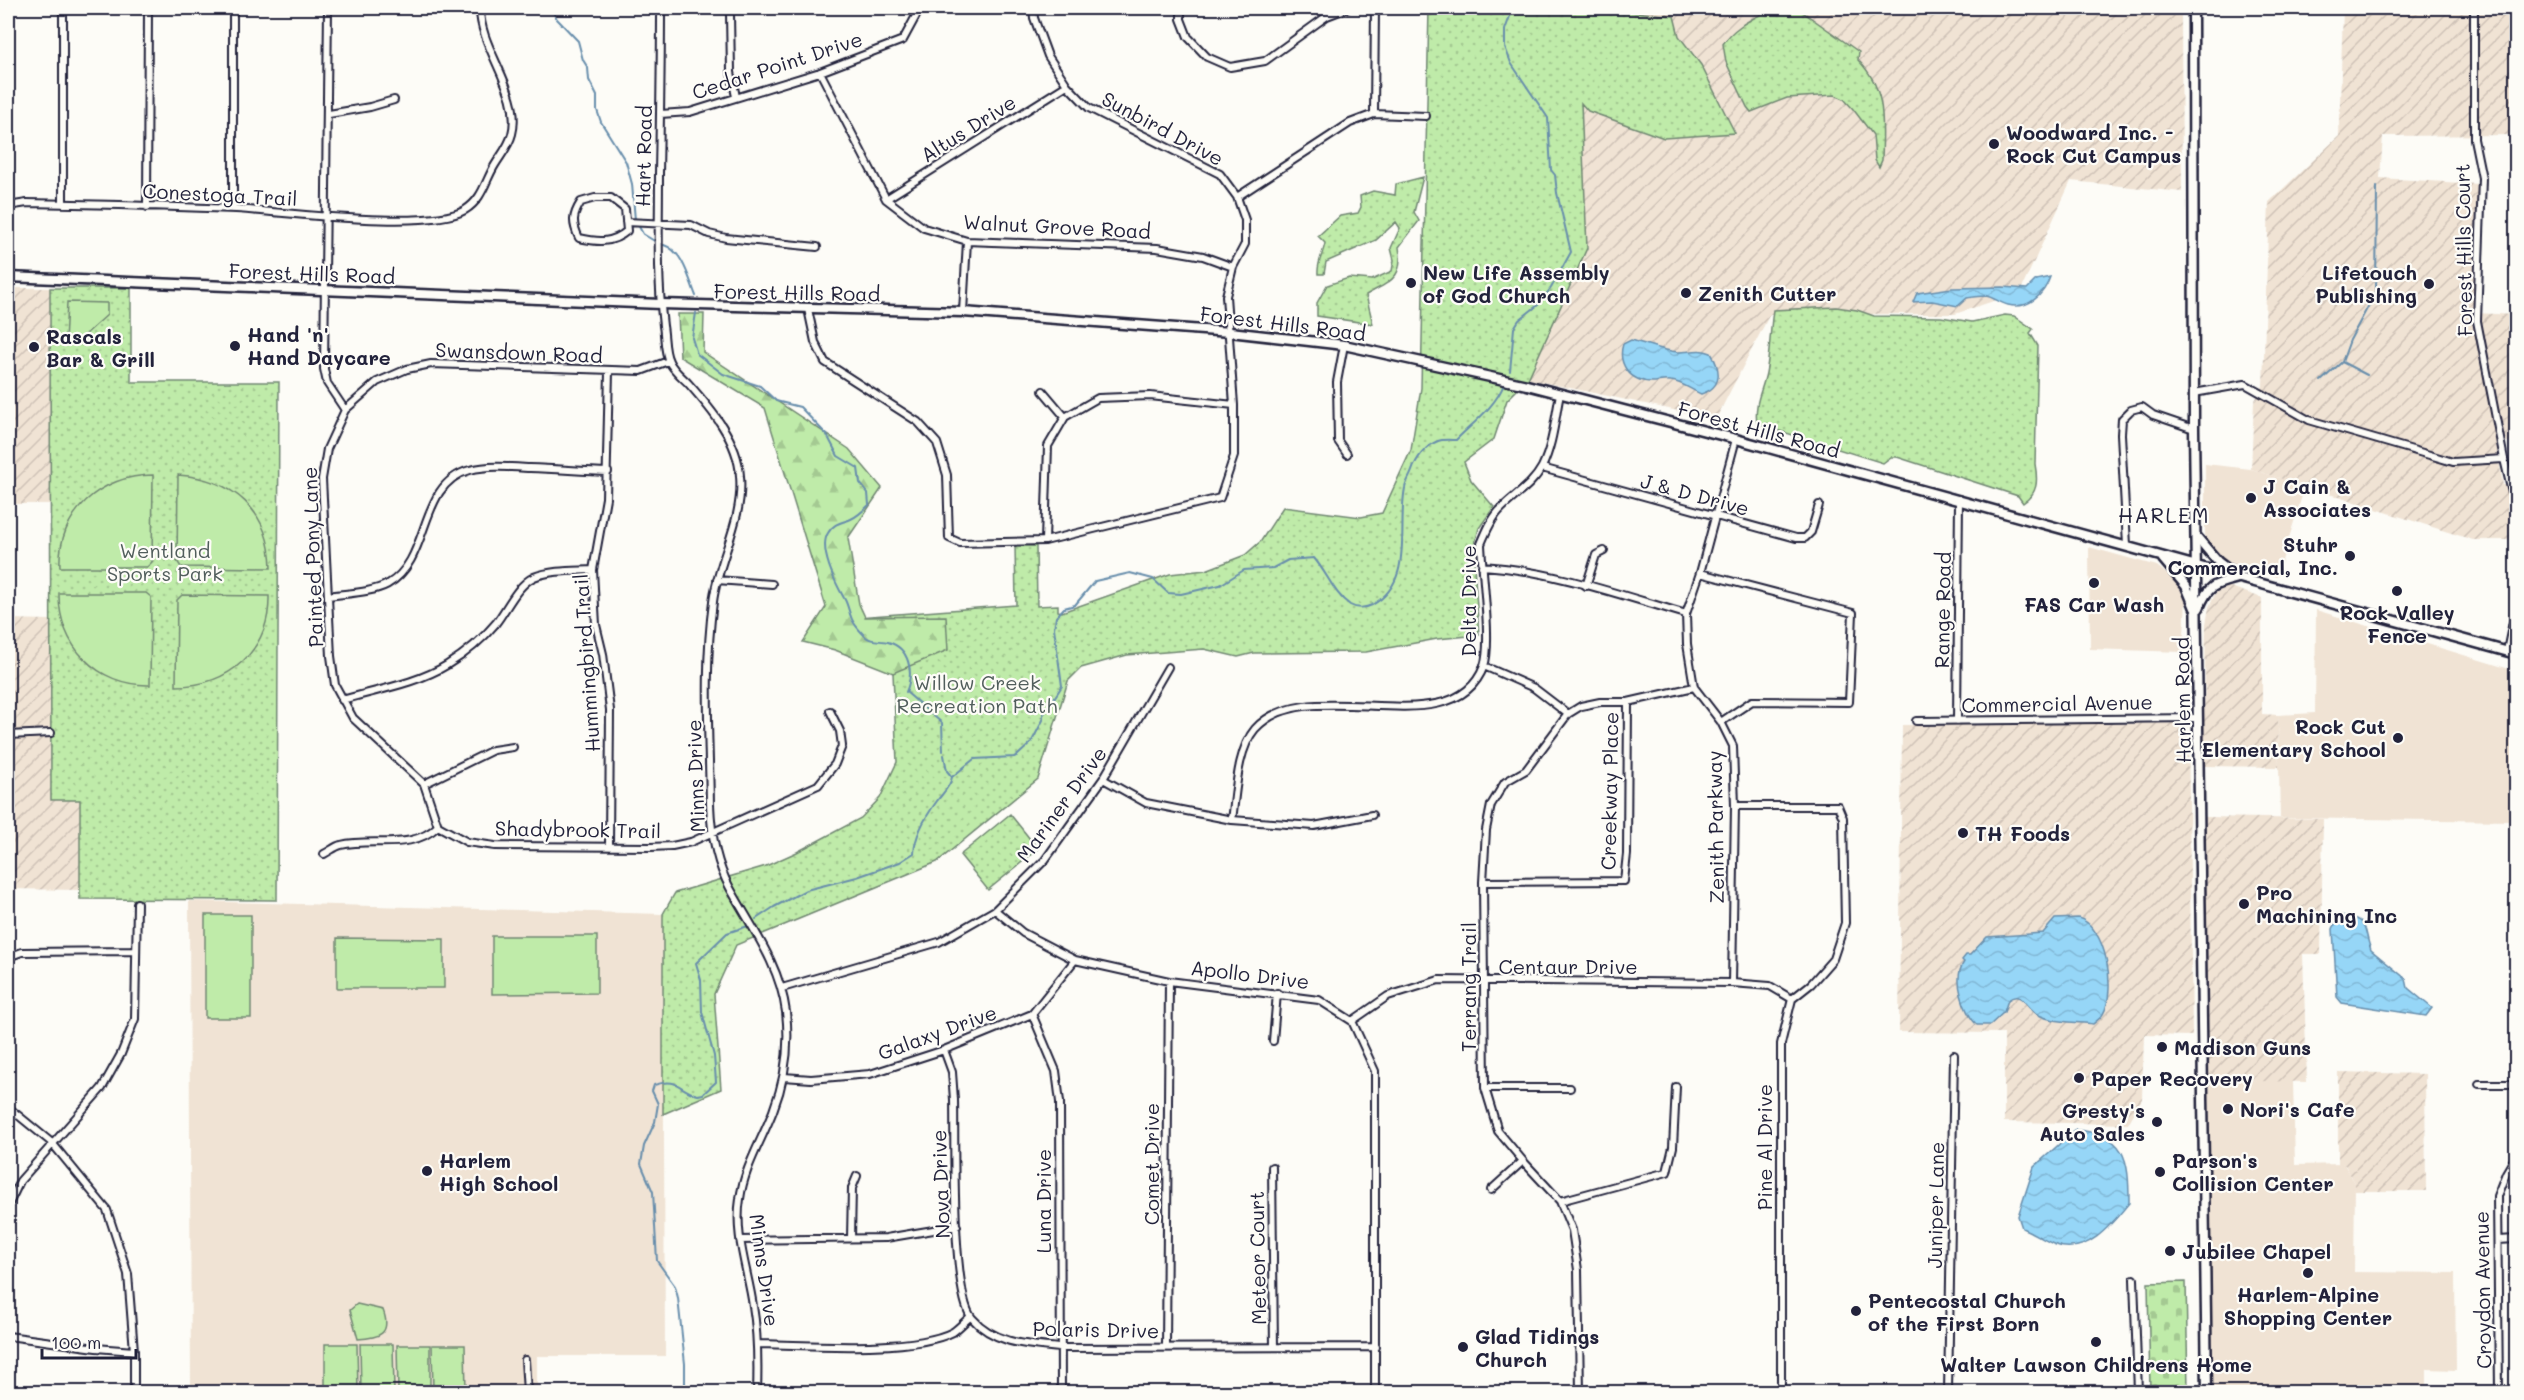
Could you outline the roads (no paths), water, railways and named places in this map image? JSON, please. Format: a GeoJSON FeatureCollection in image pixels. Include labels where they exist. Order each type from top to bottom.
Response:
{"type":"FeatureCollection","features":[{"type":"Feature","properties":{"kind":"street"},"geometry":{"type":"LineString","coordinates":[[63,8],[63,204]]}},
{"type":"Feature","properties":{"kind":"street"},"geometry":{"type":"LineString","coordinates":[[147,207],[148,8]]}},
{"type":"Feature","properties":{"kind":"street"},"geometry":{"type":"LineString","coordinates":[[233,8],[233,209]]}},
{"type":"Feature","properties":{"kind":"street"},"geometry":{"type":"LineString","coordinates":[[328,8],[329,114],[324,369],[332,393],[345,410]]}},
{"type":"Feature","properties":{"kind":"street","name":"Conestoga Trail"},"geometry":{"type":"LineString","coordinates":[[8,206],[27,203],[63,204],[233,209],[327,216],[430,218],[451,216],[466,210],[477,201],[487,184],[493,168],[506,148],[512,133],[513,121],[507,90],[486,39],[480,8]]}},
{"type":"Feature","properties":{"kind":"street","name":"Hart Road"},"geometry":{"type":"LineString","coordinates":[[660,304],[658,222],[661,8]]}},
{"type":"Feature","properties":{"kind":"street"},"geometry":{"type":"LineString","coordinates":[[733,8],[730,14],[730,72],[736,97]]}},
{"type":"Feature","properties":{"kind":"street","name":"Cedar Point Drive"},"geometry":{"type":"LineString","coordinates":[[660,114],[690,111],[820,72],[903,40],[918,8]]}},
{"type":"Feature","properties":{"kind":"street","name":"Sunbird Drive"},"geometry":{"type":"LineString","coordinates":[[1033,8],[1034,18],[1048,56],[1067,85],[1089,108],[1220,174],[1237,197],[1245,220],[1245,244],[1233,267],[1226,296],[1234,405],[1234,456],[1220,498],[1045,541]]}},
{"type":"Feature","properties":{"kind":"street"},"geometry":{"type":"LineString","coordinates":[[1181,8],[1181,20],[1188,37],[1207,57],[1230,67],[1265,62],[1327,16],[1348,8]]}},
{"type":"Feature","properties":{"kind":"street"},"geometry":{"type":"LineString","coordinates":[[1374,114],[1375,8]]}},
{"type":"Feature","properties":{"kind":"street","name":"Harlem Road"},"geometry":{"type":"LineString","coordinates":[[2193,8],[2195,535],[2207,1392]]}},
{"type":"Feature","properties":{"kind":"street","name":"Forest Hills Court"},"geometry":{"type":"LineString","coordinates":[[2474,8],[2474,139],[2482,178],[2477,321],[2517,525]]}},
{"type":"Feature","properties":{"kind":"street","name":"Walnut Grove Road"},"geometry":{"type":"LineString","coordinates":[[820,72],[886,199],[924,228],[967,241],[1157,248],[1203,256],[1233,267]]}},
{"type":"Feature","properties":{"kind":"street","name":"Altus Drive"},"geometry":{"type":"LineString","coordinates":[[886,199],[1067,85]]}},
{"type":"Feature","properties":{"kind":"street"},"geometry":{"type":"LineString","coordinates":[[329,114],[394,100]]}},
{"type":"Feature","properties":{"kind":"street"},"geometry":{"type":"LineString","coordinates":[[1237,197],[1350,123],[1374,114],[1426,116]]}},
{"type":"Feature","properties":{"kind":"street"},"geometry":{"type":"LineString","coordinates":[[595,198],[611,198],[625,209],[626,222],[627,231],[617,239],[596,242],[579,238],[572,223],[574,213],[581,202],[595,198]]}},
{"type":"Feature","properties":{"kind":"street"},"geometry":{"type":"LineString","coordinates":[[626,222],[691,225],[709,234],[726,238],[817,247]]}},
{"type":"Feature","properties":{"kind":"street"},"geometry":{"type":"LineString","coordinates":[[963,312],[967,241]]}},
{"type":"Feature","properties":{"kind":"street","name":"Forest Hills Road"},"geometry":{"type":"LineString","coordinates":[[8,277],[660,304],[963,312],[1230,332],[1344,345],[1422,360],[1736,439],[2127,545],[2161,558],[2517,654]]}},
{"type":"Feature","properties":{"kind":"street"},"geometry":{"type":"LineString","coordinates":[[660,304],[668,361]]}},
{"type":"Feature","properties":{"kind":"street"},"geometry":{"type":"LineString","coordinates":[[808,309],[815,342],[825,362],[918,422],[937,444],[947,476],[949,538],[960,543],[1045,541],[1048,446],[1065,417],[1098,398],[1150,396],[1234,405]]}},
{"type":"Feature","properties":{"kind":"street"},"geometry":{"type":"LineString","coordinates":[[1344,345],[1337,382],[1338,441],[1347,454]]}},
{"type":"Feature","properties":{"kind":"street","name":"Swansdown Road"},"geometry":{"type":"LineString","coordinates":[[345,410],[377,382],[407,369],[431,364],[609,372],[640,371],[668,361]]}},
{"type":"Feature","properties":{"kind":"street","name":"Minns Drive"},"geometry":{"type":"LineString","coordinates":[[668,361],[702,399],[722,426],[734,448],[740,472],[741,498],[717,580],[710,634],[708,721],[711,833],[729,886],[757,931],[782,988],[787,1014],[784,1077],[773,1111],[752,1157],[740,1198],[740,1240],[759,1344],[757,1392]]}},
{"type":"Feature","properties":{"kind":"street","name":"Hummingbird Trail"},"geometry":{"type":"LineString","coordinates":[[609,372],[606,498],[593,570],[596,625],[603,654],[610,710],[609,846]]}},
{"type":"Feature","properties":{"kind":"street"},"geometry":{"type":"LineString","coordinates":[[2194,393],[2245,384],[2309,420],[2415,451],[2453,462],[2504,459]]}},
{"type":"Feature","properties":{"kind":"street"},"geometry":{"type":"LineString","coordinates":[[1042,392],[1065,417]]}},
{"type":"Feature","properties":{"kind":"street","name":"Delta Drive"},"geometry":{"type":"LineString","coordinates":[[1232,820],[1240,760],[1255,729],[1279,711],[1310,704],[1406,707],[1437,703],[1456,697],[1477,680],[1484,666],[1486,637],[1481,544],[1487,529],[1499,511],[1521,494],[1542,468],[1550,446],[1560,394]]}},
{"type":"Feature","properties":{"kind":"street"},"geometry":{"type":"LineString","coordinates":[[2127,545],[2122,419],[2131,410],[2142,407],[2153,415],[2194,429]]}},
{"type":"Feature","properties":{"kind":"street","name":"Painted Pony Lane"},"geometry":{"type":"LineString","coordinates":[[345,410],[327,449],[322,479],[331,656],[335,685],[353,718],[424,784],[438,826]]}},
{"type":"Feature","properties":{"kind":"street","name":"Zenith Parkway"},"geometry":{"type":"LineString","coordinates":[[1732,983],[1735,806],[1733,746],[1721,722],[1694,687],[1687,645],[1686,614],[1700,573],[1736,439]]}},
{"type":"Feature","properties":{"kind":"street"},"geometry":{"type":"LineString","coordinates":[[329,596],[365,591],[387,584],[406,569],[422,537],[435,500],[453,478],[470,470],[503,467],[608,472]]}},
{"type":"Feature","properties":{"kind":"street","name":"J & D Drive"},"geometry":{"type":"LineString","coordinates":[[1542,468],[1796,538],[1805,538],[1811,532],[1819,505]]}},
{"type":"Feature","properties":{"kind":"street","name":"Range Road"},"geometry":{"type":"LineString","coordinates":[[1957,721],[1959,499]]}},
{"type":"Feature","properties":{"kind":"street"},"geometry":{"type":"LineString","coordinates":[[2195,535],[2218,562],[2239,578]]}},
{"type":"Feature","properties":{"kind":"street"},"geometry":{"type":"LineString","coordinates":[[1586,586],[1596,555],[1604,551]]}},
{"type":"Feature","properties":{"kind":"street"},"geometry":{"type":"LineString","coordinates":[[2161,558],[2186,586],[2197,614]]}},
{"type":"Feature","properties":{"kind":"street"},"geometry":{"type":"LineString","coordinates":[[1482,566],[1505,567],[1586,586],[1686,614]]}},
{"type":"Feature","properties":{"kind":"street"},"geometry":{"type":"LineString","coordinates":[[342,700],[415,680],[445,667],[472,647],[496,623],[516,594],[532,578],[554,572],[593,570]]}},
{"type":"Feature","properties":{"kind":"street"},"geometry":{"type":"LineString","coordinates":[[1700,573],[1853,613],[1849,702],[1752,701],[1721,722]]}},
{"type":"Feature","properties":{"kind":"street"},"geometry":{"type":"LineString","coordinates":[[2197,614],[2209,589],[2239,578]]}},
{"type":"Feature","properties":{"kind":"street"},"geometry":{"type":"LineString","coordinates":[[717,580],[772,584]]}},
{"type":"Feature","properties":{"kind":"street"},"geometry":{"type":"LineString","coordinates":[[2507,651],[2517,607]]}},
{"type":"Feature","properties":{"kind":"street"},"geometry":{"type":"LineString","coordinates":[[1484,666],[1534,688],[1568,714],[1581,706],[1600,702],[1628,702],[1694,687]]}},
{"type":"Feature","properties":{"kind":"street","name":"Mariner Drive"},"geometry":{"type":"LineString","coordinates":[[782,988],[939,942],[995,910],[1045,860],[1103,779],[1168,667]]}},
{"type":"Feature","properties":{"kind":"street","name":"Creekway Place"},"geometry":{"type":"LineString","coordinates":[[1483,882],[1624,881],[1627,854],[1628,702]]}},
{"type":"Feature","properties":{"kind":"street","name":"Shadybrook Trail"},"geometry":{"type":"LineString","coordinates":[[438,826],[467,842],[476,843],[672,846],[691,842],[818,785],[835,764],[842,746],[840,731],[830,711]]}},
{"type":"Feature","properties":{"kind":"street","name":"Terrang Trail"},"geometry":{"type":"LineString","coordinates":[[1568,714],[1526,770],[1504,782],[1491,805],[1486,830],[1483,882],[1485,1088],[1498,1131],[1560,1201],[1572,1230],[1578,1270],[1580,1392]]}},
{"type":"Feature","properties":{"kind":"street","name":"Commercial Avenue"},"geometry":{"type":"LineString","coordinates":[[1916,720],[2198,718]]}},
{"type":"Feature","properties":{"kind":"street"},"geometry":{"type":"LineString","coordinates":[[8,735],[51,733]]}},
{"type":"Feature","properties":{"kind":"street"},"geometry":{"type":"LineString","coordinates":[[424,784],[493,750],[513,747]]}},
{"type":"Feature","properties":{"kind":"street"},"geometry":{"type":"LineString","coordinates":[[1103,779],[1146,803],[1232,820],[1314,826],[1372,815]]}},
{"type":"Feature","properties":{"kind":"street"},"geometry":{"type":"LineString","coordinates":[[1735,806],[1838,807],[1843,818],[1845,923],[1833,959],[1811,984],[1792,999]]}},
{"type":"Feature","properties":{"kind":"street"},"geometry":{"type":"LineString","coordinates":[[324,854],[340,844],[405,842],[428,836],[438,826]]}},
{"type":"Feature","properties":{"kind":"street"},"geometry":{"type":"LineString","coordinates":[[8,1206],[20,1181],[102,1088],[121,1054],[135,1019],[138,903]]}},
{"type":"Feature","properties":{"kind":"street","name":"Apollo Drive"},"geometry":{"type":"LineString","coordinates":[[995,910],[1023,933],[1075,960],[1169,981],[1319,1000],[1352,1021]]}},
{"type":"Feature","properties":{"kind":"street"},"geometry":{"type":"LineString","coordinates":[[8,957],[22,952],[136,951]]}},
{"type":"Feature","properties":{"kind":"street","name":"Galaxy Drive"},"geometry":{"type":"LineString","coordinates":[[784,1077],[811,1079],[870,1074],[944,1050],[1032,1014],[1075,960]]}},
{"type":"Feature","properties":{"kind":"street","name":"Centaur Drive"},"geometry":{"type":"LineString","coordinates":[[1352,1021],[1388,996],[1439,980],[1732,983],[1770,986],[1792,999]]}},
{"type":"Feature","properties":{"kind":"street","name":"Comet Drive"},"geometry":{"type":"LineString","coordinates":[[1166,1347],[1169,981]]}},
{"type":"Feature","properties":{"kind":"street"},"geometry":{"type":"LineString","coordinates":[[1273,1041],[1277,993]]}},
{"type":"Feature","properties":{"kind":"street","name":"Pine Al Drive"},"geometry":{"type":"LineString","coordinates":[[1781,1392],[1781,1044],[1792,999]]}},
{"type":"Feature","properties":{"kind":"street","name":"Luna Drive"},"geometry":{"type":"LineString","coordinates":[[1032,1014],[1056,1071],[1060,1102],[1061,1392]]}},
{"type":"Feature","properties":{"kind":"street"},"geometry":{"type":"LineString","coordinates":[[1352,1021],[1375,1071],[1376,1392]]}},
{"type":"Feature","properties":{"kind":"street","name":"Nova Drive"},"geometry":{"type":"LineString","coordinates":[[944,1050],[952,1072],[954,1100],[960,1287],[970,1317]]}},
{"type":"Feature","properties":{"kind":"street","name":"Juniper Lane"},"geometry":{"type":"LineString","coordinates":[[1948,1392],[1954,1054]]}},
{"type":"Feature","properties":{"kind":"street"},"geometry":{"type":"LineString","coordinates":[[2479,1084],[2517,1084]]}},
{"type":"Feature","properties":{"kind":"street"},"geometry":{"type":"LineString","coordinates":[[1485,1088],[1570,1088]]}},
{"type":"Feature","properties":{"kind":"street"},"geometry":{"type":"LineString","coordinates":[[1560,1201],[1667,1172],[1673,1147],[1676,1088]]}},
{"type":"Feature","properties":{"kind":"street"},"geometry":{"type":"LineString","coordinates":[[8,1107],[52,1143],[107,1210],[128,1274],[134,1351],[134,1392]]}},
{"type":"Feature","properties":{"kind":"street","name":"Croydon Avenue"},"geometry":{"type":"LineString","coordinates":[[2499,1392],[2497,1196],[2506,1173],[2517,1156]]}},
{"type":"Feature","properties":{"kind":"street"},"geometry":{"type":"LineString","coordinates":[[1491,1190],[1523,1161]]}},
{"type":"Feature","properties":{"kind":"street","name":"Meteor Court"},"geometry":{"type":"LineString","coordinates":[[1272,1167],[1274,1347]]}},
{"type":"Feature","properties":{"kind":"street"},"geometry":{"type":"LineString","coordinates":[[851,1238],[852,1188],[857,1176]]}},
{"type":"Feature","properties":{"kind":"street"},"geometry":{"type":"LineString","coordinates":[[740,1240],[886,1238],[957,1226]]}},
{"type":"Feature","properties":{"kind":"street"},"geometry":{"type":"LineString","coordinates":[[2499,1240],[2517,1239]]}},
{"type":"Feature","properties":{"kind":"street"},"geometry":{"type":"LineString","coordinates":[[2134,1279],[2138,1392]]}},
{"type":"Feature","properties":{"kind":"street"},"geometry":{"type":"LineString","coordinates":[[759,1344],[828,1346],[921,1343],[954,1331],[970,1317]]}},
{"type":"Feature","properties":{"kind":"street","name":"Polaris Drive"},"geometry":{"type":"LineString","coordinates":[[970,1317],[989,1333],[1015,1343],[1060,1348],[1376,1347]]}},
{"type":"Feature","properties":{"kind":"street"},"geometry":{"type":"LineString","coordinates":[[8,1336],[134,1351]]}},
{"type":"Feature","properties":{"kind":"street"},"geometry":{"type":"LineString","coordinates":[[525,1360],[527,1392]]}},
{"type":"Feature","properties":{"kind":"water"},"geometry":{"type":"Polygon","coordinates":[[[2050,277],[2044,290],[2034,300],[2022,305],[2008,305],[1986,296],[1967,298],[1958,306],[1932,301],[1913,302],[1917,293],[1952,288],[2027,289],[2036,280],[2050,277]]]}},
{"type":"Feature","properties":{"kind":"water"},"geometry":{"type":"Polygon","coordinates":[[[1631,340],[1678,352],[1699,350],[1711,353],[1717,366],[1716,382],[1708,391],[1701,394],[1675,382],[1652,382],[1637,379],[1627,370],[1622,358],[1623,344],[1631,340]]]}},
{"type":"Feature","properties":{"kind":"water"},"geometry":{"type":"Polygon","coordinates":[[[2339,915],[2357,919],[2364,925],[2371,950],[2406,979],[2408,988],[2432,1008],[2426,1016],[2342,1003],[2337,997],[2333,929],[2339,915]]]}},
{"type":"Feature","properties":{"kind":"water"},"geometry":{"type":"Polygon","coordinates":[[[2078,918],[2088,923],[2096,933],[2106,960],[2109,990],[2101,1017],[2093,1024],[2050,1019],[2037,1014],[2020,998],[2013,997],[2008,1000],[2004,1012],[1990,1025],[1977,1025],[1964,1004],[1959,986],[1959,977],[1964,962],[1962,960],[1966,955],[1970,955],[1987,937],[2043,933],[2055,919],[2078,918]]]}},
{"type":"Feature","properties":{"kind":"water"},"geometry":{"type":"Polygon","coordinates":[[[2075,1130],[2105,1136],[2121,1151],[2128,1173],[2129,1203],[2098,1236],[2078,1246],[2067,1247],[2056,1245],[2022,1228],[2018,1216],[2034,1167],[2075,1130]]]}},
{"type":"Feature","properties":{"kind":"waterway"},"geometry":{"type":"LineString","coordinates":[[551,8],[557,19],[578,41],[583,60],[588,68],[589,80],[597,96],[597,110],[601,122],[626,162],[632,184],[635,220]]}},
{"type":"Feature","properties":{"kind":"waterway"},"geometry":{"type":"LineString","coordinates":[[1510,371],[1514,328],[1519,320],[1538,305],[1551,288],[1571,252],[1555,175],[1551,170],[1548,118],[1511,63],[1505,47],[1505,30],[1513,8]]}},
{"type":"Feature","properties":{"kind":"waterway"},"geometry":{"type":"LineString","coordinates":[[2321,381],[2342,362],[2350,340],[2376,292],[2377,187]]}},
{"type":"Feature","properties":{"kind":"waterway"},"geometry":{"type":"LineString","coordinates":[[637,223],[643,234],[656,242]]}},
{"type":"Feature","properties":{"kind":"waterway"},"geometry":{"type":"LineString","coordinates":[[664,245],[671,248],[681,259],[696,296]]}},
{"type":"Feature","properties":{"kind":"waterway"},"geometry":{"type":"LineString","coordinates":[[696,313],[692,338],[697,354],[723,374],[760,386],[776,401],[800,407],[827,435],[838,456],[858,468],[860,483],[868,493],[869,505],[851,519],[835,525],[828,533],[825,548],[829,566],[858,629],[868,639],[895,645],[905,655],[910,669],[906,692],[942,723],[943,751]]}},
{"type":"Feature","properties":{"kind":"waterway"},"geometry":{"type":"LineString","coordinates":[[2342,362],[2367,375]]}},
{"type":"Feature","properties":{"kind":"waterway"},"geometry":{"type":"LineString","coordinates":[[756,919],[806,890],[857,877],[900,862],[914,853],[916,839],[922,826],[948,787],[952,777],[974,759],[1014,757],[1031,743],[1043,720],[1043,715],[1062,686],[1054,628],[1056,617],[1064,608],[1075,605],[1095,581],[1130,573],[1153,579],[1168,593],[1181,594],[1220,585],[1244,570],[1273,568],[1288,560],[1314,558],[1339,595],[1350,605],[1361,608],[1372,605],[1385,595],[1394,582],[1399,568],[1405,488],[1416,462],[1433,443],[1442,440],[1456,440],[1490,407],[1504,384]]}},
{"type":"Feature","properties":{"kind":"waterway"},"geometry":{"type":"LineString","coordinates":[[944,755],[947,771],[952,777]]}},
{"type":"Feature","properties":{"kind":"waterway"},"geometry":{"type":"LineString","coordinates":[[685,1392],[685,1364],[678,1298],[675,1286],[657,1261],[653,1192],[641,1164],[644,1146],[655,1122],[658,1104],[652,1091],[654,1085],[674,1083],[698,1095],[703,1094],[716,1082],[714,1056],[702,1012],[701,980],[696,963],[727,933],[748,926]]}},
{"type":"Feature","properties":{"kind":"place","name":"Woodward Inc. - Rock Cut Campus"},"geometry":{"type":"Point","coordinates":[1994,144]}},
{"type":"Feature","properties":{"kind":"place","name":"New Life Assembly of God Church"},"geometry":{"type":"Point","coordinates":[1411,283]}},
{"type":"Feature","properties":{"kind":"place","name":"Lifetouch Publishing"},"geometry":{"type":"Point","coordinates":[2429,284]}},
{"type":"Feature","properties":{"kind":"place","name":"Zenith Cutter"},"geometry":{"type":"Point","coordinates":[1686,293]}},
{"type":"Feature","properties":{"kind":"place","name":"Hand 'n' Hand Daycare"},"geometry":{"type":"Point","coordinates":[235,346]}},
{"type":"Feature","properties":{"kind":"place","name":"Rascals Bar & Grill"},"geometry":{"type":"Point","coordinates":[34,347]}},
{"type":"Feature","properties":{"kind":"place","name":"J Cain & Associates"},"geometry":{"type":"Point","coordinates":[2251,498]}},
{"type":"Feature","properties":{"kind":"place","name":"Stuhr Commercial, Inc."},"geometry":{"type":"Point","coordinates":[2350,556]}},
{"type":"Feature","properties":{"kind":"place","name":"FAS Car Wash"},"geometry":{"type":"Point","coordinates":[2094,583]}},
{"type":"Feature","properties":{"kind":"place","name":"Rock Valley Fence"},"geometry":{"type":"Point","coordinates":[2397,591]}},
{"type":"Feature","properties":{"kind":"place","name":"Rock Cut Elementary School"},"geometry":{"type":"Point","coordinates":[2398,738]}},
{"type":"Feature","properties":{"kind":"place","name":"TH Foods"},"geometry":{"type":"Point","coordinates":[1963,833]}},
{"type":"Feature","properties":{"kind":"place","name":"Pro Machining Inc"},"geometry":{"type":"Point","coordinates":[2244,904]}},
{"type":"Feature","properties":{"kind":"place","name":"Madison Guns"},"geometry":{"type":"Point","coordinates":[2162,1047]}},
{"type":"Feature","properties":{"kind":"place","name":"Paper Recovery"},"geometry":{"type":"Point","coordinates":[2079,1078]}},
{"type":"Feature","properties":{"kind":"place","name":"Nori's Cafe"},"geometry":{"type":"Point","coordinates":[2228,1109]}},
{"type":"Feature","properties":{"kind":"place","name":"Gresty's Auto Sales"},"geometry":{"type":"Point","coordinates":[2157,1122]}},
{"type":"Feature","properties":{"kind":"place","name":"Harlem High School"},"geometry":{"type":"Point","coordinates":[427,1171]}},
{"type":"Feature","properties":{"kind":"place","name":"Parson's Collision Center"},"geometry":{"type":"Point","coordinates":[2160,1172]}},
{"type":"Feature","properties":{"kind":"place","name":"Jubilee Chapel"},"geometry":{"type":"Point","coordinates":[2170,1251]}},
{"type":"Feature","properties":{"kind":"place","name":"Harlem-Alpine Shopping Center"},"geometry":{"type":"Point","coordinates":[2308,1273]}},
{"type":"Feature","properties":{"kind":"place","name":"Pentecostal Church of the First Born"},"geometry":{"type":"Point","coordinates":[1856,1311]}},
{"type":"Feature","properties":{"kind":"place","name":"Walter Lawson Childrens Home"},"geometry":{"type":"Point","coordinates":[2096,1342]}},
{"type":"Feature","properties":{"kind":"place","name":"Glad Tidings Church"},"geometry":{"type":"Point","coordinates":[1463,1347]}},
{"type":"Feature","properties":{"kind":"district","name":"HARLEM"},"geometry":{"type":"Point","coordinates":[2164,514]}},
{"type":"Feature","properties":{"kind":"park label","name":"Wentland Sports Park"},"geometry":{"type":"Point","coordinates":[165,562]}},
{"type":"Feature","properties":{"kind":"park label","name":"Willow Creek Recreation Path"},"geometry":{"type":"Point","coordinates":[977,694]}}]}
